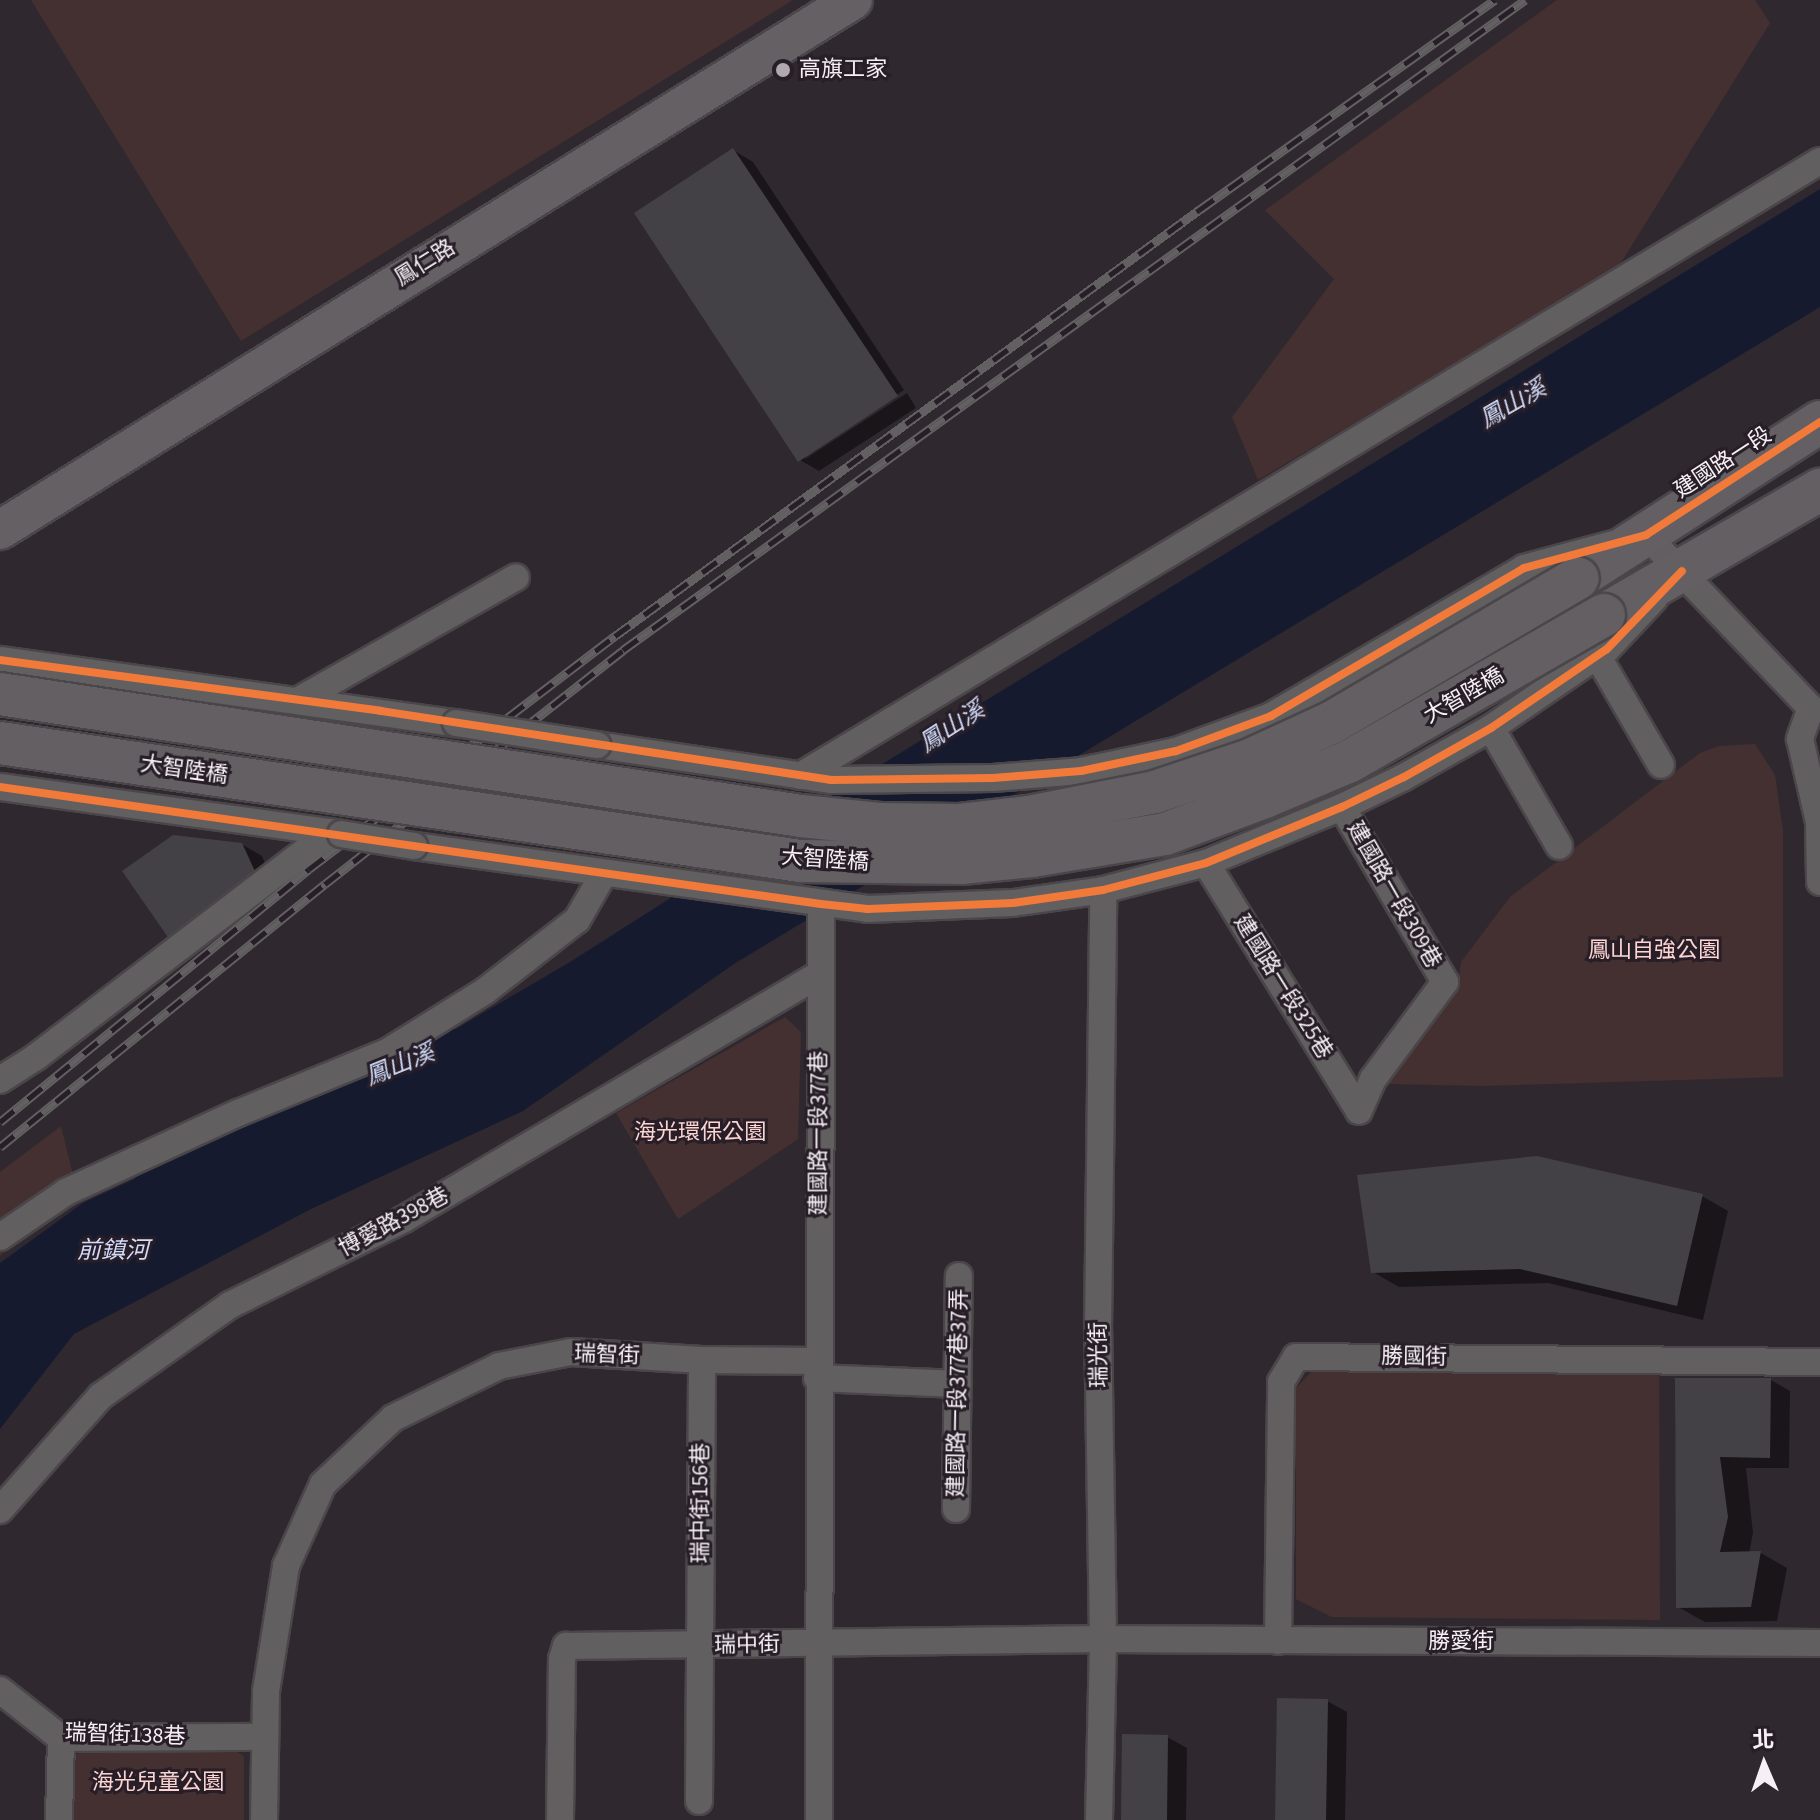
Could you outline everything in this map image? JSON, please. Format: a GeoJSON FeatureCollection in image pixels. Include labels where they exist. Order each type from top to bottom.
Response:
{"type":"FeatureCollection","features":[{"type":"Feature","properties":{"kind":"main road","name":"建國路一段"},"geometry":{"type":"LineString","coordinates":[[1578,578],[1820,422]]}},
{"type":"Feature","properties":{"kind":"main road"},"geometry":{"type":"LineString","coordinates":[[1600,635],[1682,571],[1820,490]]}},
{"type":"Feature","properties":{"kind":"main road","name":"大智陸橋"},"geometry":{"type":"LineString","coordinates":[[0,694],[801,816],[880,824],[958,825],[1028,817],[1155,792],[1250,760],[1331,723],[1578,578]]}},
{"type":"Feature","properties":{"kind":"main road","name":"大智陸橋"},"geometry":{"type":"LineString","coordinates":[[0,743],[800,861],[961,863],[1032,856],[1165,834],[1350,761],[1600,635]]}},
{"type":"Feature","properties":{"kind":"street","name":"鳳仁路"},"geometry":{"type":"LineString","coordinates":[[0,530],[853,0]]}},
{"type":"Feature","properties":{"kind":"street"},"geometry":{"type":"LineString","coordinates":[[800,776],[1820,161]]}},
{"type":"Feature","properties":{"kind":"street"},"geometry":{"type":"LineString","coordinates":[[0,660],[299,700],[831,780],[993,778],[1081,771],[1176,751],[1271,716],[1524,568],[1646,535],[1816,706],[1800,739],[1819,822],[1820,882]]}},
{"type":"Feature","properties":{"kind":"street"},"geometry":{"type":"LineString","coordinates":[[299,700],[516,577]]}},
{"type":"Feature","properties":{"kind":"street"},"geometry":{"type":"LineString","coordinates":[[0,787],[868,909],[999,903],[1103,890],[1206,863],[1342,807],[1491,728],[1600,635],[1661,765]]}},
{"type":"Feature","properties":{"kind":"street"},"geometry":{"type":"LineString","coordinates":[[1491,728],[1559,846]]}},
{"type":"Feature","properties":{"kind":"street","name":"建國路一段309巷"},"geometry":{"type":"LineString","coordinates":[[1342,807],[1445,982],[1373,1079],[1359,1111]]}},
{"type":"Feature","properties":{"kind":"street"},"geometry":{"type":"LineString","coordinates":[[0,1080],[36,1057],[336,833]]}},
{"type":"Feature","properties":{"kind":"street","name":"建國路一段325巷"},"geometry":{"type":"LineString","coordinates":[[1206,863],[1359,1111]]}},
{"type":"Feature","properties":{"kind":"street"},"geometry":{"type":"LineString","coordinates":[[0,1237],[66,1192],[238,1113],[389,1051],[485,991],[577,920],[604,873]]}},
{"type":"Feature","properties":{"kind":"street","name":"瑞光街"},"geometry":{"type":"LineString","coordinates":[[1099,1820],[1103,1639],[1098,1330],[1103,890]]}},
{"type":"Feature","properties":{"kind":"street","name":"建國路一段377巷"},"geometry":{"type":"LineString","coordinates":[[812,903],[820,974],[818,1369]]}},
{"type":"Feature","properties":{"kind":"street","name":"博愛路398巷"},"geometry":{"type":"LineString","coordinates":[[0,1510],[101,1396],[230,1305],[404,1219],[820,974]]}},
{"type":"Feature","properties":{"kind":"street","name":"建國路一段377巷37弄"},"geometry":{"type":"LineString","coordinates":[[956,1509],[959,1276]]}},
{"type":"Feature","properties":{"kind":"street","name":"瑞智街"},"geometry":{"type":"LineString","coordinates":[[264,1820],[266,1691],[286,1566],[323,1484],[393,1418],[499,1366],[571,1352],[818,1369],[958,1384]]}},
{"type":"Feature","properties":{"kind":"street","name":"勝國街"},"geometry":{"type":"LineString","coordinates":[[1278,1641],[1281,1382],[1296,1357],[1820,1362]]}},
{"type":"Feature","properties":{"kind":"street","name":"瑞中街156巷"},"geometry":{"type":"LineString","coordinates":[[699,1801],[702,1360]]}},
{"type":"Feature","properties":{"kind":"street"},"geometry":{"type":"LineString","coordinates":[[818,1369],[819,1820]]}},
{"type":"Feature","properties":{"kind":"street","name":"勝愛街"},"geometry":{"type":"LineString","coordinates":[[1103,1639],[1820,1643]]}},
{"type":"Feature","properties":{"kind":"street","name":"瑞中街"},"geometry":{"type":"LineString","coordinates":[[560,1820],[562,1659],[566,1646],[1103,1639]]}},
{"type":"Feature","properties":{"kind":"street","name":"瑞智街138巷"},"geometry":{"type":"LineString","coordinates":[[0,1690],[61,1738],[265,1737]]}},
{"type":"Feature","properties":{"kind":"street"},"geometry":{"type":"LineString","coordinates":[[59,1820],[61,1738]]}},
{"type":"Feature","properties":{"kind":"green space"},"geometry":{"type":"Polygon","coordinates":[[[31,0],[793,0],[241,341],[31,0]]]}},
{"type":"Feature","properties":{"kind":"green space"},"geometry":{"type":"Polygon","coordinates":[[[1557,0],[1755,0],[1770,23],[1619,266],[1258,480],[1232,417],[1334,279],[1265,210],[1557,0]]]}},
{"type":"Feature","properties":{"kind":"green space","name":"鳳山自強公園"},"geometry":{"type":"Polygon","coordinates":[[[1755,744],[1775,775],[1783,831],[1783,1077],[1482,1086],[1387,1084],[1457,989],[1461,962],[1510,897],[1700,753],[1719,746],[1755,744]]]}},
{"type":"Feature","properties":{"kind":"green space","name":"海光環保公園"},"geometry":{"type":"Polygon","coordinates":[[[785,1017],[801,1032],[798,1139],[678,1219],[616,1113],[785,1017]]]}},
{"type":"Feature","properties":{"kind":"green space"},"geometry":{"type":"Polygon","coordinates":[[[61,1126],[76,1187],[0,1256],[0,1172],[61,1126]]]}},
{"type":"Feature","properties":{"kind":"green space"},"geometry":{"type":"Polygon","coordinates":[[[1314,1369],[1659,1373],[1660,1620],[1332,1617],[1296,1599],[1296,1388],[1314,1369]]]}},
{"type":"Feature","properties":{"kind":"green space","name":"海光兒童公園"},"geometry":{"type":"Polygon","coordinates":[[[225,1745],[244,1756],[244,1820],[72,1820],[73,1757],[90,1746],[225,1745]]]}},
{"type":"Feature","properties":{"kind":"water","name":"前鎮河"},"geometry":{"type":"Polygon","coordinates":[[[1820,189],[1820,307],[734,964],[523,1111],[309,1210],[74,1334],[0,1429],[0,1263],[83,1203],[205,1146],[316,1111],[570,962],[853,782],[1820,189]]]}},
{"type":"Feature","properties":{"kind":"building"},"geometry":{"type":"Polygon","coordinates":[[[733,148],[898,396],[798,462],[634,213],[733,148]]]}},
{"type":"Feature","properties":{"kind":"building"},"geometry":{"type":"Polygon","coordinates":[[[173,835],[242,843],[259,880],[172,943],[122,871],[173,835]]]}},
{"type":"Feature","properties":{"kind":"building"},"geometry":{"type":"Polygon","coordinates":[[[1537,1156],[1703,1194],[1677,1306],[1520,1269],[1371,1273],[1357,1175],[1537,1156]]]}},
{"type":"Feature","properties":{"kind":"building"},"geometry":{"type":"Polygon","coordinates":[[[1675,1378],[1771,1378],[1770,1458],[1720,1457],[1728,1517],[1720,1552],[1761,1551],[1751,1607],[1676,1608],[1675,1378]]]}},
{"type":"Feature","properties":{"kind":"building"},"geometry":{"type":"Polygon","coordinates":[[[1277,1698],[1328,1699],[1326,1820],[1275,1820],[1277,1698]]]}},
{"type":"Feature","properties":{"kind":"building"},"geometry":{"type":"Polygon","coordinates":[[[1122,1734],[1168,1735],[1167,1820],[1121,1820],[1122,1734]]]}},
{"type":"Feature","properties":{"kind":"waterway","name":"鳳山溪"},"geometry":{"type":"LineString","coordinates":[[159,1175],[236,1131],[441,1049]]}},
{"type":"Feature","properties":{"kind":"railway"},"geometry":{"type":"LineString","coordinates":[[0,1122],[309,869],[615,636],[1199,210],[1495,0]]}},
{"type":"Feature","properties":{"kind":"railway"},"geometry":{"type":"LineString","coordinates":[[0,1147],[325,884],[623,650],[1525,0]]}},
{"type":"Feature","properties":{"kind":"cycle path"},"geometry":{"type":"LineString","coordinates":[[0,660],[381,711],[831,780],[993,778],[1081,771],[1176,751],[1271,716],[1524,568],[1646,535],[1820,422]]}},
{"type":"Feature","properties":{"kind":"cycle path"},"geometry":{"type":"LineString","coordinates":[[0,787],[821,904],[868,909],[1013,903],[1103,890],[1206,863],[1342,807],[1404,777],[1491,728],[1607,649],[1682,571]]}},
{"type":"Feature","properties":{"kind":"place","name":"高旗工家"},"geometry":{"type":"Point","coordinates":[783,70]}}]}
